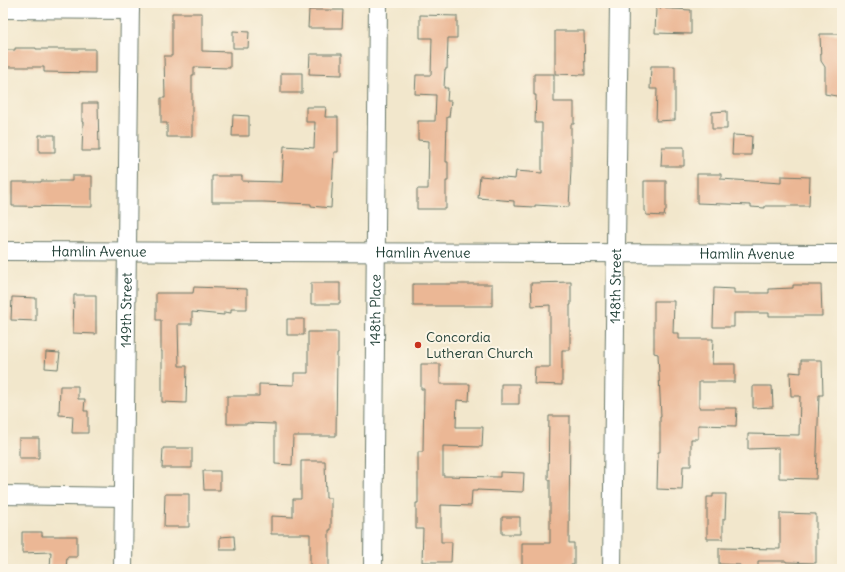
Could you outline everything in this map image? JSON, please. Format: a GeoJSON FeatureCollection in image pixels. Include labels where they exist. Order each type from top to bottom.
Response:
{"type":"FeatureCollection","features":[{"type":"Feature","properties":{"kind":"street","name":"148th Place"},"geometry":{"type":"LineString","coordinates":[[373,569],[378,3]]}},
{"type":"Feature","properties":{"kind":"street","name":"148th Street"},"geometry":{"type":"LineString","coordinates":[[612,569],[619,3]]}},
{"type":"Feature","properties":{"kind":"street"},"geometry":{"type":"LineString","coordinates":[[3,9],[130,6]]}},
{"type":"Feature","properties":{"kind":"street","name":"149th Street"},"geometry":{"type":"LineString","coordinates":[[123,569],[130,6]]}},
{"type":"Feature","properties":{"kind":"street","name":"Hamlin Avenue"},"geometry":{"type":"LineString","coordinates":[[3,251],[842,254]]}},
{"type":"Feature","properties":{"kind":"street"},"geometry":{"type":"LineString","coordinates":[[3,495],[124,497]]}},
{"type":"Feature","properties":{"kind":"building"},"geometry":{"type":"Polygon","coordinates":[[[656,8],[691,10],[691,34],[655,33],[656,8]]]}},
{"type":"Feature","properties":{"kind":"building"},"geometry":{"type":"Polygon","coordinates":[[[309,10],[343,10],[342,28],[308,28],[309,10]]]}},
{"type":"Feature","properties":{"kind":"building"},"geometry":{"type":"Polygon","coordinates":[[[172,13],[202,13],[202,51],[230,52],[230,68],[194,67],[194,75],[192,75],[192,137],[167,137],[167,123],[161,123],[161,98],[165,98],[164,56],[172,56],[172,13]]]}},
{"type":"Feature","properties":{"kind":"building"},"geometry":{"type":"Polygon","coordinates":[[[420,15],[457,16],[457,38],[448,38],[447,69],[445,69],[444,88],[448,88],[447,101],[451,101],[449,117],[447,117],[446,162],[448,162],[448,181],[446,181],[446,209],[417,209],[417,189],[428,189],[429,141],[418,140],[418,121],[435,121],[436,95],[415,94],[416,75],[431,75],[432,38],[420,38],[420,15]]]}},
{"type":"Feature","properties":{"kind":"building"},"geometry":{"type":"Polygon","coordinates":[[[233,31],[249,32],[248,48],[233,48],[233,31]]]}},
{"type":"Feature","properties":{"kind":"building"},"geometry":{"type":"Polygon","coordinates":[[[555,31],[584,31],[585,75],[555,74],[555,31]]]}},
{"type":"Feature","properties":{"kind":"building"},"geometry":{"type":"Polygon","coordinates":[[[820,34],[842,34],[842,97],[825,94],[825,67],[821,61],[820,34]]]}},
{"type":"Feature","properties":{"kind":"building"},"geometry":{"type":"Polygon","coordinates":[[[15,48],[95,49],[95,73],[44,72],[44,67],[3,67],[3,50],[15,50],[15,48]]]}},
{"type":"Feature","properties":{"kind":"building"},"geometry":{"type":"Polygon","coordinates":[[[310,54],[342,54],[342,75],[309,74],[310,54]]]}},
{"type":"Feature","properties":{"kind":"building"},"geometry":{"type":"Polygon","coordinates":[[[651,66],[675,66],[675,120],[656,121],[657,89],[650,89],[651,66]]]}},
{"type":"Feature","properties":{"kind":"building"},"geometry":{"type":"Polygon","coordinates":[[[281,73],[302,73],[302,93],[281,93],[281,73]]]}},
{"type":"Feature","properties":{"kind":"building"},"geometry":{"type":"Polygon","coordinates":[[[534,74],[554,74],[554,102],[574,102],[574,124],[571,124],[569,207],[535,205],[535,207],[514,206],[514,201],[478,198],[480,176],[515,179],[516,171],[542,173],[542,123],[535,123],[536,95],[534,95],[534,74]]]}},
{"type":"Feature","properties":{"kind":"building"},"geometry":{"type":"Polygon","coordinates":[[[82,103],[98,103],[99,151],[82,151],[82,103]]]}},
{"type":"Feature","properties":{"kind":"building"},"geometry":{"type":"Polygon","coordinates":[[[306,107],[326,107],[325,117],[338,117],[338,152],[334,152],[331,208],[311,206],[311,204],[212,202],[212,176],[242,176],[242,181],[282,182],[284,146],[314,148],[315,122],[306,122],[306,107]]]}},
{"type":"Feature","properties":{"kind":"building"},"geometry":{"type":"Polygon","coordinates":[[[727,111],[727,129],[712,129],[712,112],[727,111]]]}},
{"type":"Feature","properties":{"kind":"building"},"geometry":{"type":"Polygon","coordinates":[[[233,115],[249,116],[249,136],[232,136],[233,115]]]}},
{"type":"Feature","properties":{"kind":"building"},"geometry":{"type":"Polygon","coordinates":[[[39,135],[55,135],[55,152],[39,152],[39,135]]]}},
{"type":"Feature","properties":{"kind":"building"},"geometry":{"type":"Polygon","coordinates":[[[733,135],[752,136],[751,155],[732,155],[733,135]]]}},
{"type":"Feature","properties":{"kind":"building"},"geometry":{"type":"Polygon","coordinates":[[[662,147],[684,147],[684,166],[661,166],[662,147]]]}},
{"type":"Feature","properties":{"kind":"building"},"geometry":{"type":"Polygon","coordinates":[[[697,174],[721,174],[721,179],[781,183],[781,176],[810,177],[809,206],[765,206],[765,208],[751,207],[751,205],[697,203],[697,174]]]}},
{"type":"Feature","properties":{"kind":"building"},"geometry":{"type":"Polygon","coordinates":[[[72,176],[92,176],[92,207],[12,206],[12,182],[72,181],[72,176]]]}},
{"type":"Feature","properties":{"kind":"building"},"geometry":{"type":"Polygon","coordinates":[[[644,181],[666,181],[666,211],[664,216],[646,215],[646,212],[644,211],[644,181]]]}},
{"type":"Feature","properties":{"kind":"building"},"geometry":{"type":"Polygon","coordinates":[[[571,282],[570,350],[562,350],[562,385],[534,384],[535,367],[550,367],[550,305],[532,306],[531,283],[571,282]]]}},
{"type":"Feature","properties":{"kind":"building"},"geometry":{"type":"Polygon","coordinates":[[[311,283],[340,283],[340,304],[311,304],[311,283]]]}},
{"type":"Feature","properties":{"kind":"building"},"geometry":{"type":"Polygon","coordinates":[[[413,284],[492,284],[492,306],[413,306],[413,284]]]}},
{"type":"Feature","properties":{"kind":"building"},"geometry":{"type":"Polygon","coordinates":[[[793,285],[821,285],[822,316],[769,316],[769,313],[734,313],[734,327],[713,327],[714,288],[734,289],[734,293],[769,293],[769,289],[793,288],[793,285]]]}},
{"type":"Feature","properties":{"kind":"building"},"geometry":{"type":"Polygon","coordinates":[[[194,287],[247,289],[247,309],[231,309],[231,313],[224,312],[224,315],[192,312],[192,324],[178,324],[179,366],[187,366],[186,403],[162,402],[161,320],[156,320],[156,293],[193,293],[194,287]]]}},
{"type":"Feature","properties":{"kind":"building"},"geometry":{"type":"Polygon","coordinates":[[[74,295],[96,295],[96,334],[73,333],[74,295]]]}},
{"type":"Feature","properties":{"kind":"building"},"geometry":{"type":"Polygon","coordinates":[[[12,297],[36,298],[36,321],[11,320],[12,297]]]}},
{"type":"Feature","properties":{"kind":"building"},"geometry":{"type":"Polygon","coordinates":[[[654,301],[674,301],[673,333],[679,333],[679,339],[713,339],[712,364],[735,364],[735,382],[699,382],[699,408],[737,408],[736,426],[698,425],[698,439],[691,439],[691,466],[683,466],[682,490],[657,489],[661,417],[658,354],[654,353],[654,301]]]}},
{"type":"Feature","properties":{"kind":"building"},"geometry":{"type":"Polygon","coordinates":[[[287,319],[304,319],[304,335],[287,335],[287,319]]]}},
{"type":"Feature","properties":{"kind":"building"},"geometry":{"type":"Polygon","coordinates":[[[308,332],[338,332],[336,436],[293,436],[292,465],[275,464],[275,424],[227,424],[227,396],[259,396],[259,384],[294,385],[294,373],[308,373],[308,332]]]}},
{"type":"Feature","properties":{"kind":"building"},"geometry":{"type":"Polygon","coordinates":[[[46,352],[60,353],[58,369],[45,368],[46,352]]]}},
{"type":"Feature","properties":{"kind":"building"},"geometry":{"type":"Polygon","coordinates":[[[801,360],[822,360],[823,395],[819,395],[816,479],[779,478],[779,448],[748,449],[748,434],[799,435],[800,396],[791,396],[790,372],[801,373],[801,360]]]}},
{"type":"Feature","properties":{"kind":"building"},"geometry":{"type":"Polygon","coordinates":[[[421,364],[440,364],[440,384],[470,384],[469,401],[457,400],[456,427],[483,427],[482,447],[443,446],[443,476],[500,477],[500,472],[524,473],[523,492],[477,490],[472,491],[471,506],[441,505],[441,542],[452,542],[451,562],[422,562],[423,529],[416,529],[416,503],[418,503],[418,452],[423,452],[424,389],[421,389],[421,364]]]}},
{"type":"Feature","properties":{"kind":"building"},"geometry":{"type":"Polygon","coordinates":[[[501,384],[519,384],[519,404],[501,404],[501,384]]]}},
{"type":"Feature","properties":{"kind":"building"},"geometry":{"type":"Polygon","coordinates":[[[60,386],[78,386],[78,399],[85,399],[84,411],[88,411],[88,433],[72,433],[73,416],[59,415],[60,386]]]}},
{"type":"Feature","properties":{"kind":"building"},"geometry":{"type":"Polygon","coordinates":[[[753,386],[772,386],[773,407],[753,408],[753,386]]]}},
{"type":"Feature","properties":{"kind":"building"},"geometry":{"type":"Polygon","coordinates":[[[549,416],[570,416],[569,543],[574,543],[574,565],[571,565],[571,569],[522,569],[522,543],[550,543],[550,480],[548,480],[549,416]]]}},
{"type":"Feature","properties":{"kind":"building"},"geometry":{"type":"Polygon","coordinates":[[[19,438],[39,438],[39,458],[19,458],[19,438]]]}},
{"type":"Feature","properties":{"kind":"building"},"geometry":{"type":"Polygon","coordinates":[[[163,448],[192,448],[192,468],[162,468],[163,448]]]}},
{"type":"Feature","properties":{"kind":"building"},"geometry":{"type":"Polygon","coordinates":[[[301,461],[325,461],[326,498],[331,498],[329,569],[310,569],[310,534],[271,534],[271,516],[293,517],[293,499],[301,499],[301,461]]]}},
{"type":"Feature","properties":{"kind":"building"},"geometry":{"type":"Polygon","coordinates":[[[203,471],[220,471],[220,490],[204,490],[203,471]]]}},
{"type":"Feature","properties":{"kind":"building"},"geometry":{"type":"Polygon","coordinates":[[[165,494],[189,494],[189,527],[164,527],[165,494]]]}},
{"type":"Feature","properties":{"kind":"building"},"geometry":{"type":"Polygon","coordinates":[[[713,494],[726,494],[725,519],[723,519],[723,539],[707,539],[707,497],[713,497],[713,494]]]}},
{"type":"Feature","properties":{"kind":"building"},"geometry":{"type":"Polygon","coordinates":[[[780,513],[816,514],[816,563],[758,561],[758,568],[740,568],[740,565],[719,564],[719,548],[780,549],[780,513]]]}},
{"type":"Feature","properties":{"kind":"building"},"geometry":{"type":"Polygon","coordinates":[[[502,517],[520,517],[520,534],[502,534],[502,517]]]}},
{"type":"Feature","properties":{"kind":"building"},"geometry":{"type":"Polygon","coordinates":[[[22,532],[42,532],[42,536],[77,536],[77,557],[67,557],[66,569],[50,569],[51,552],[22,553],[22,532]]]}},
{"type":"Feature","properties":{"kind":"building"},"geometry":{"type":"Polygon","coordinates":[[[234,536],[235,550],[220,550],[220,537],[234,536]]]}},
{"type":"Feature","properties":{"kind":"place","name":"Concordia Lutheran Church"},"geometry":{"type":"Point","coordinates":[418,345]}}]}
